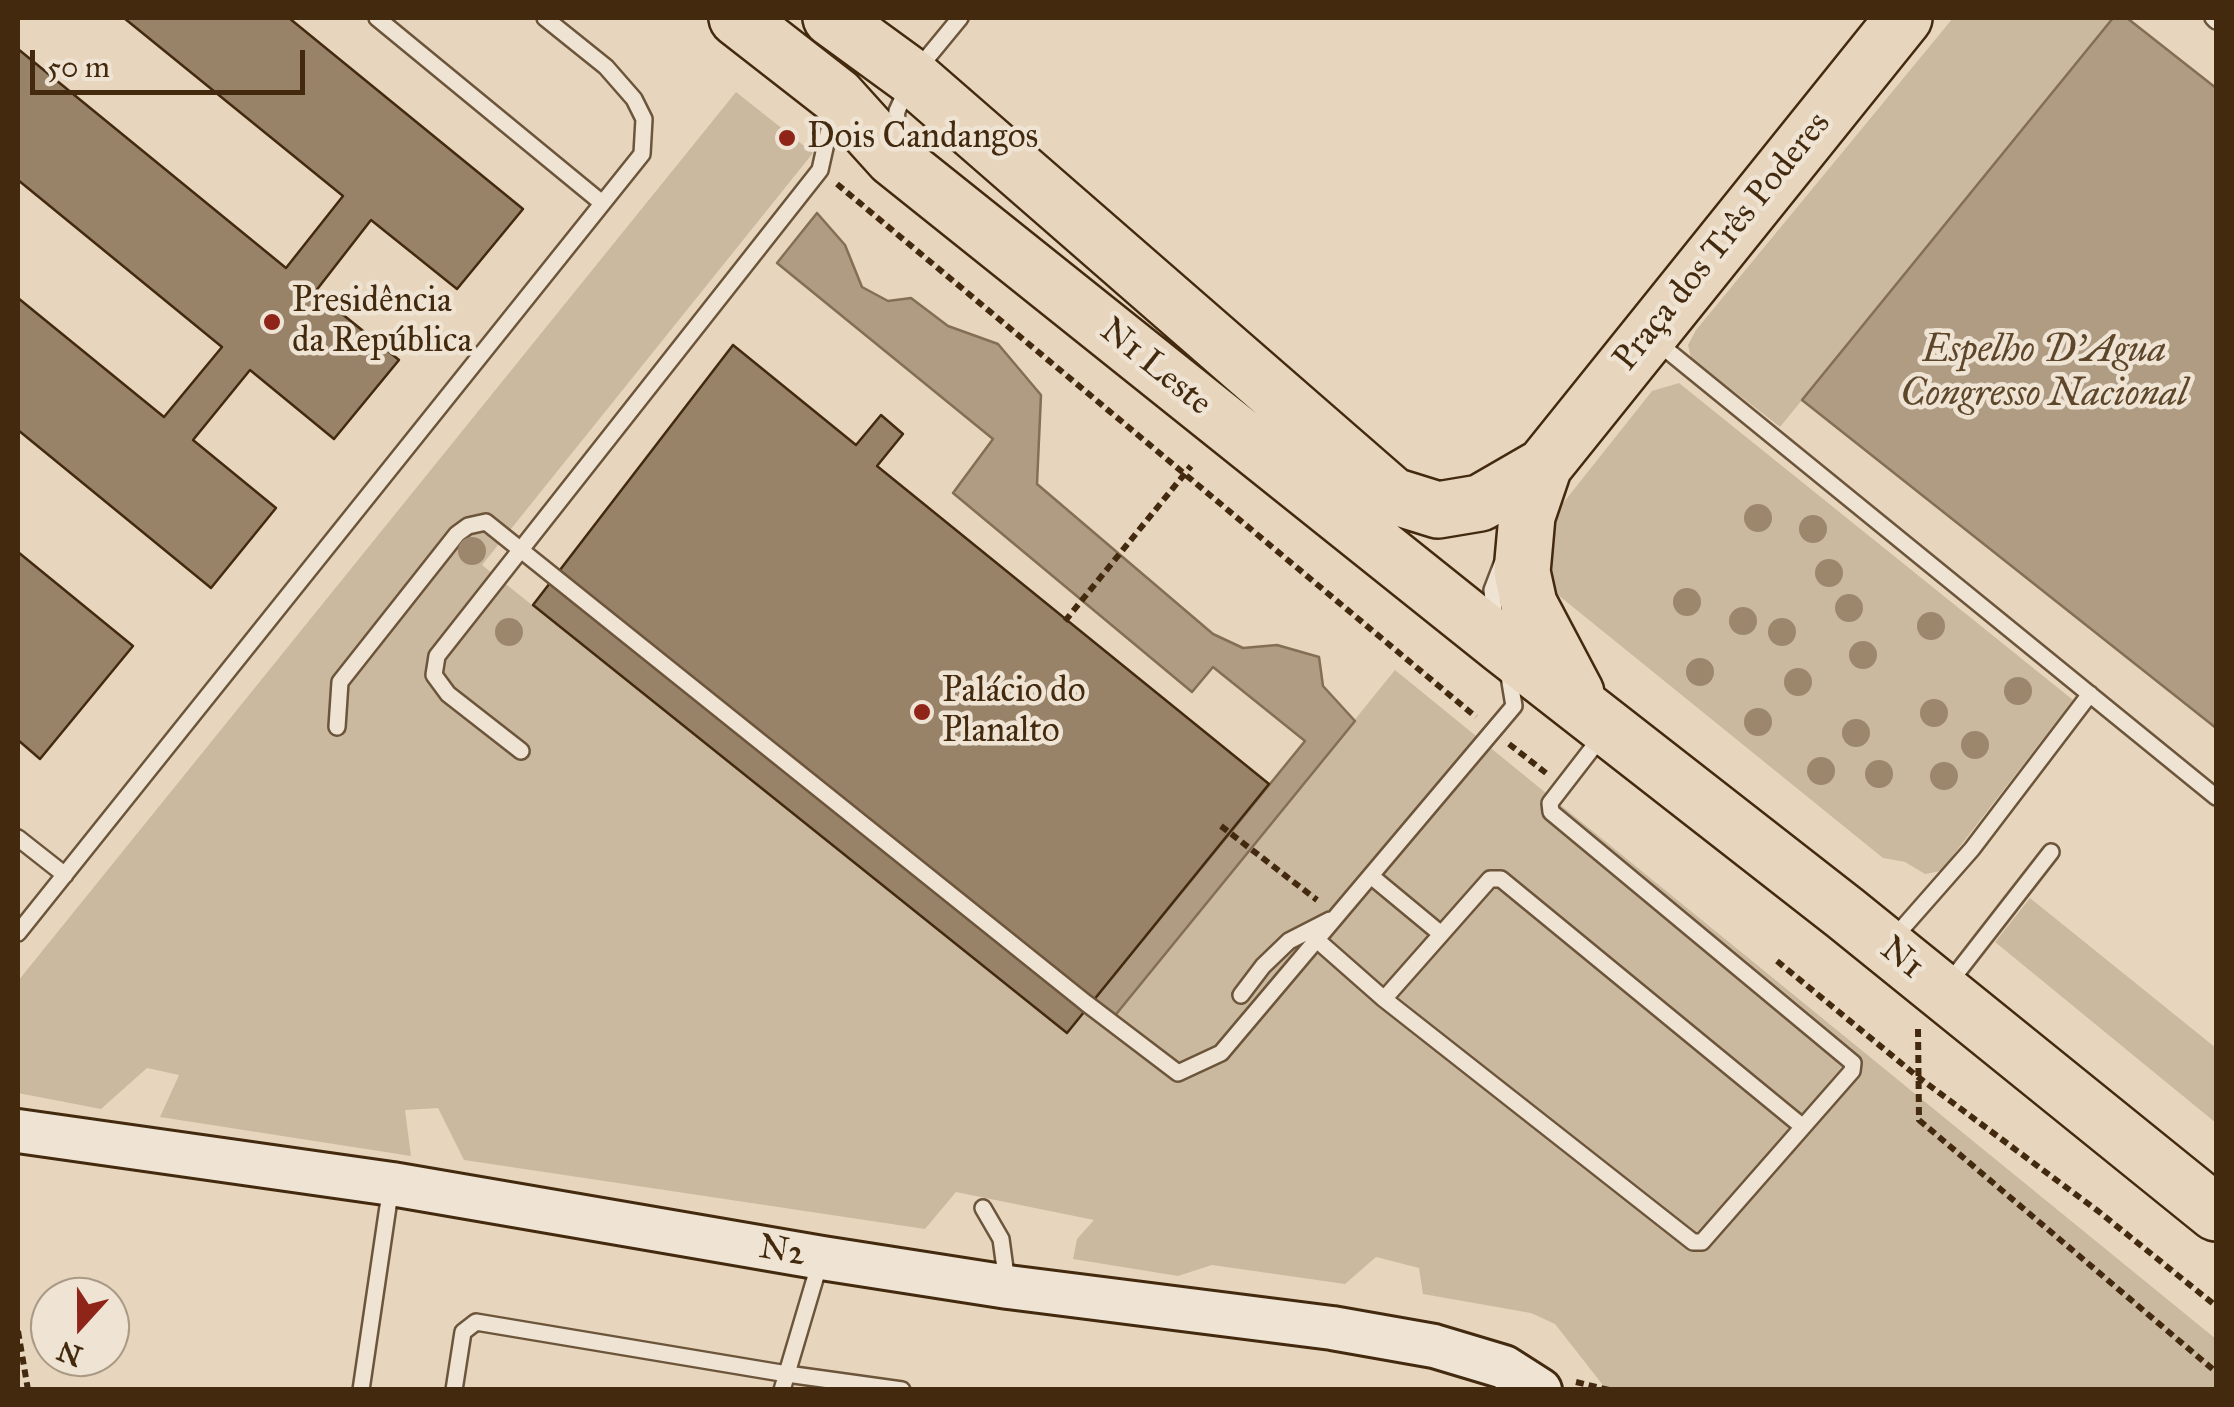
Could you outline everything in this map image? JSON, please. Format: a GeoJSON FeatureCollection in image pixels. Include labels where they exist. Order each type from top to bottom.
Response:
{"type":"FeatureCollection","features":[{"type":"Feature","properties":{"kind":"highway","name":"N1 Leste"},"geometry":{"type":"LineString","coordinates":[[738,18],[866,74],[1393,496],[1438,510],[1535,491]]}},
{"type":"Feature","properties":{"kind":"highway","name":"N1 Leste"},"geometry":{"type":"LineString","coordinates":[[830,18],[866,74],[892,158],[1596,717]]}},
{"type":"Feature","properties":{"kind":"highway","name":"Praça dos Três Poderes"},"geometry":{"type":"LineString","coordinates":[[1535,491],[1648,335],[1904,18]]}},
{"type":"Feature","properties":{"kind":"highway"},"geometry":{"type":"LineString","coordinates":[[1535,491],[1522,572],[1529,604],[1596,717]]}},
{"type":"Feature","properties":{"kind":"highway","name":"N1"},"geometry":{"type":"LineString","coordinates":[[1596,717],[2216,1213]]}},
{"type":"Feature","properties":{"kind":"main road","name":"N2"},"geometry":{"type":"LineString","coordinates":[[18,1132],[392,1184],[1008,1287],[1376,1330],[1504,1367],[1540,1390]]}},
{"type":"Feature","properties":{"kind":"lane"},"geometry":{"type":"LineString","coordinates":[[376,18],[602,203]]}},
{"type":"Feature","properties":{"kind":"lane"},"geometry":{"type":"LineString","coordinates":[[18,933],[642,154],[644,119],[634,98],[606,67],[544,18]]}},
{"type":"Feature","properties":{"kind":"lane"},"geometry":{"type":"LineString","coordinates":[[521,751],[448,694],[434,675],[437,656],[820,170],[866,74],[960,18]]}},
{"type":"Feature","properties":{"kind":"lane"},"geometry":{"type":"LineString","coordinates":[[1648,335],[2216,797]]}},
{"type":"Feature","properties":{"kind":"lane"},"geometry":{"type":"LineString","coordinates":[[337,727],[340,682],[457,534],[468,526],[486,522],[1178,1073],[1221,1053],[1514,706],[1493,612],[1492,590],[1535,491]]}},
{"type":"Feature","properties":{"kind":"lane"},"geometry":{"type":"LineString","coordinates":[[1916,970],[2001,813],[2090,694]]}},
{"type":"Feature","properties":{"kind":"lane"},"geometry":{"type":"LineString","coordinates":[[1317,940],[1384,1000],[1693,1242],[1702,1242],[1852,1071],[1853,1063],[1552,812],[1550,803],[1596,717]]}},
{"type":"Feature","properties":{"kind":"lane"},"geometry":{"type":"LineString","coordinates":[[18,838],[64,875]]}},
{"type":"Feature","properties":{"kind":"lane"},"geometry":{"type":"LineString","coordinates":[[1916,970],[2051,852]]}},
{"type":"Feature","properties":{"kind":"lane"},"geometry":{"type":"LineString","coordinates":[[1370,876],[1441,934]]}},
{"type":"Feature","properties":{"kind":"lane"},"geometry":{"type":"LineString","coordinates":[[1384,1000],[1490,879],[1500,879],[1803,1127]]}},
{"type":"Feature","properties":{"kind":"lane"},"geometry":{"type":"LineString","coordinates":[[1241,995],[1263,966],[1289,942],[1338,916]]}},
{"type":"Feature","properties":{"kind":"lane"},"geometry":{"type":"LineString","coordinates":[[361,1390],[392,1184]]}},
{"type":"Feature","properties":{"kind":"lane"},"geometry":{"type":"LineString","coordinates":[[983,1208],[1000,1240],[1008,1287]]}},
{"type":"Feature","properties":{"kind":"lane"},"geometry":{"type":"LineString","coordinates":[[784,1382],[822,1258]]}},
{"type":"Feature","properties":{"kind":"lane"},"geometry":{"type":"LineString","coordinates":[[454,1390],[463,1332],[476,1322],[784,1382],[902,1390]]}},
{"type":"Feature","properties":{"kind":"path"},"geometry":{"type":"LineString","coordinates":[[1066,622],[1192,466]]}},
{"type":"Feature","properties":{"kind":"path"},"geometry":{"type":"LineString","coordinates":[[1220,826],[1338,916]]}},
{"type":"Feature","properties":{"kind":"path"},"geometry":{"type":"LineString","coordinates":[[1916,970],[1919,1120],[2216,1372]]}},
{"type":"Feature","properties":{"kind":"path"},"geometry":{"type":"LineString","coordinates":[[18,1331],[28,1390]]}},
{"type":"Feature","properties":{"kind":"shaded area"},"geometry":{"type":"Polygon","coordinates":[[[1953,18],[2113,18],[1780,427],[1691,358],[1688,345],[1696,330],[1953,18]]]}},
{"type":"Feature","properties":{"kind":"shaded area"},"geometry":{"type":"Polygon","coordinates":[[[736,92],[813,153],[482,565],[1067,1033],[1093,1001],[1113,1018],[1395,670],[2216,1339],[2216,1389],[1606,1389],[1555,1324],[1531,1313],[1423,1294],[1419,1268],[1376,1257],[1345,1284],[1212,1265],[1178,1276],[1073,1259],[1077,1239],[1094,1220],[956,1192],[925,1229],[464,1160],[438,1108],[405,1110],[411,1156],[160,1117],[179,1075],[147,1068],[101,1109],[18,1093],[18,981],[736,92]]]}},
{"type":"Feature","properties":{"kind":"shaded area"},"geometry":{"type":"Polygon","coordinates":[[[1679,383],[2073,700],[1941,871],[1925,874],[1905,862],[1883,858],[1547,586],[1552,517],[1652,391],[1679,383]]]}},
{"type":"Feature","properties":{"kind":"shaded area"},"geometry":{"type":"Polygon","coordinates":[[[2030,898],[2216,1048],[2216,1123],[1995,942],[2030,898]]]}},
{"type":"Feature","properties":{"kind":"water","name":"Espelho D'Agua Congresso Nacional"},"geometry":{"type":"Polygon","coordinates":[[[2113,18],[2127,18],[2216,88],[2216,728],[1802,400],[2113,18]]]}},
{"type":"Feature","properties":{"kind":"water"},"geometry":{"type":"Polygon","coordinates":[[[817,213],[845,245],[862,287],[888,301],[911,298],[948,326],[998,344],[1041,395],[1037,484],[1213,634],[1243,648],[1277,645],[1319,657],[1323,686],[1355,721],[1113,1018],[1093,1001],[1305,741],[1213,667],[1192,692],[953,493],[993,439],[777,263],[817,213]]]}},
{"type":"Feature","properties":{"kind":"building","name":"Presidência da República"},"geometry":{"type":"Polygon","coordinates":[[[124,18],[289,18],[523,209],[457,289],[371,220],[315,292],[399,360],[334,439],[250,370],[193,440],[276,508],[211,588],[18,430],[18,298],[164,417],[222,347],[18,180],[18,49],[286,268],[343,196],[124,18]]]}},
{"type":"Feature","properties":{"kind":"building","name":"Palácio do Planalto"},"geometry":{"type":"Polygon","coordinates":[[[733,345],[856,445],[881,415],[903,434],[877,466],[1269,784],[1067,1033],[533,605],[733,345]]]}},
{"type":"Feature","properties":{"kind":"building"},"geometry":{"type":"Polygon","coordinates":[[[18,552],[133,646],[40,759],[18,740],[18,552]]]}},
{"type":"Feature","properties":{"kind":"place","name":"Dois Candangos"},"geometry":{"type":"Point","coordinates":[787,138]}},
{"type":"Feature","properties":{"kind":"place","name":"Presidência da República"},"geometry":{"type":"Point","coordinates":[272,322]}},
{"type":"Feature","properties":{"kind":"place","name":"Palácio do Planalto"},"geometry":{"type":"Point","coordinates":[922,712]}}]}
